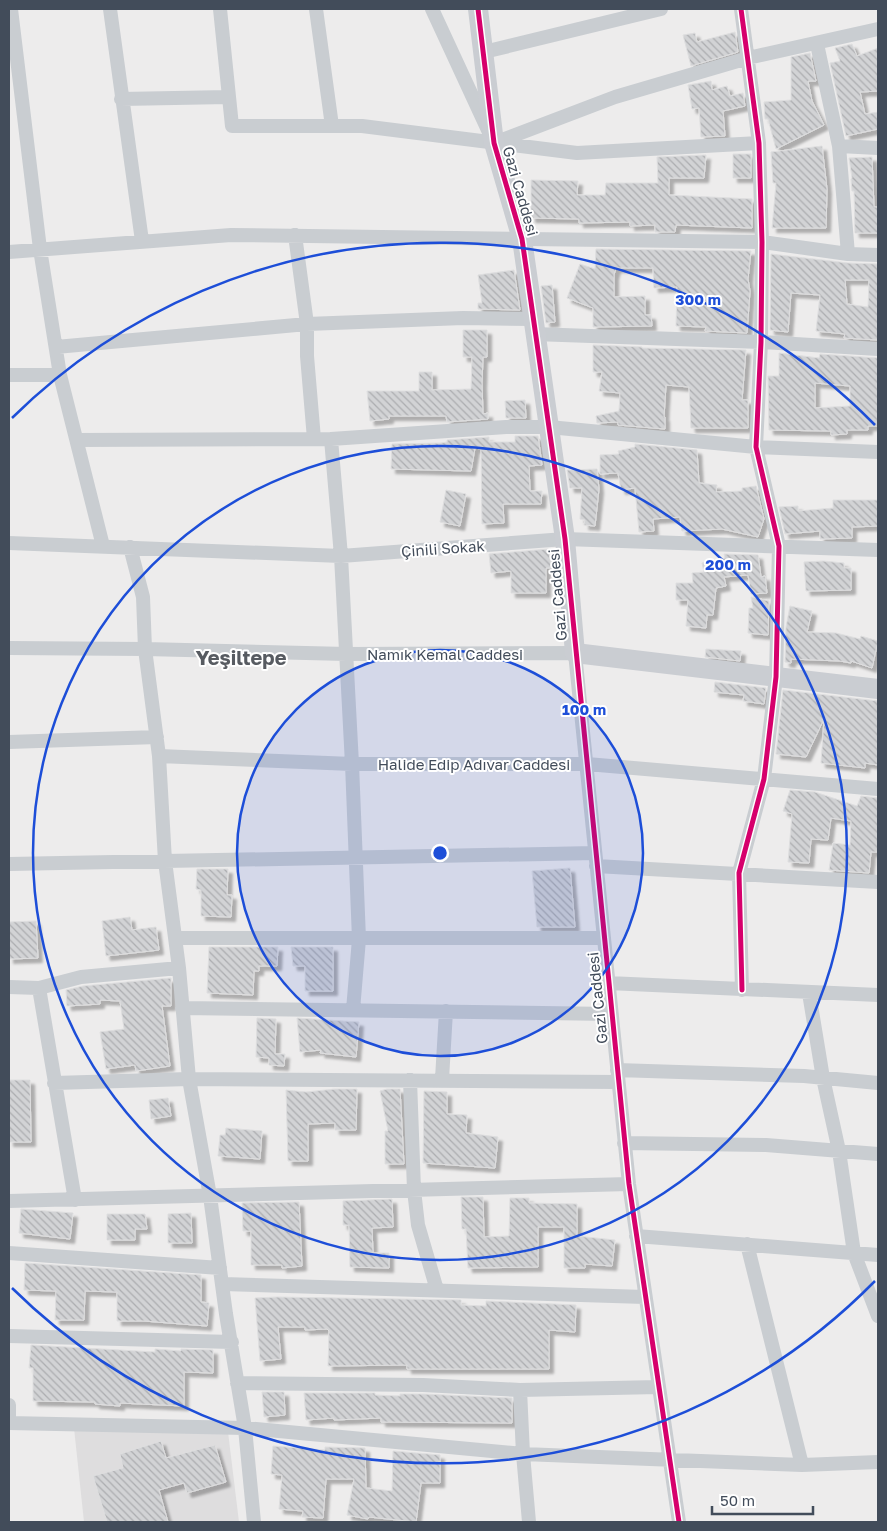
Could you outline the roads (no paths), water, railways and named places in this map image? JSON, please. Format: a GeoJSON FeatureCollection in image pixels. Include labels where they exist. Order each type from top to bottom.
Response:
{"type":"FeatureCollection","features":[{"type":"Feature","properties":{"kind":"street"},"geometry":{"type":"LineString","coordinates":[[11,9],[40,249],[60,375],[102,546]]}},
{"type":"Feature","properties":{"kind":"street"},"geometry":{"type":"LineString","coordinates":[[110,9],[142,241]]}},
{"type":"Feature","properties":{"kind":"street"},"geometry":{"type":"LineString","coordinates":[[220,9],[232,126],[362,126],[577,153],[759,143]]}},
{"type":"Feature","properties":{"kind":"street"},"geometry":{"type":"LineString","coordinates":[[316,9],[332,126]]}},
{"type":"Feature","properties":{"kind":"street"},"geometry":{"type":"LineString","coordinates":[[432,9],[494,143]]}},
{"type":"Feature","properties":{"kind":"street","name":"Gazi Caddesi"},"geometry":{"type":"LineString","coordinates":[[478,9],[494,143],[522,239],[533,327],[565,539],[624,1143],[679,1522]]}},
{"type":"Feature","properties":{"kind":"street"},"geometry":{"type":"LineString","coordinates":[[484,52],[661,9]]}},
{"type":"Feature","properties":{"kind":"street"},"geometry":{"type":"LineString","coordinates":[[741,9],[759,143],[762,242],[761,342],[756,448],[779,546],[776,677],[764,779],[740,873],[742,990]]}},
{"type":"Feature","properties":{"kind":"street"},"geometry":{"type":"LineString","coordinates":[[494,143],[615,97],[748,58],[878,29]]}},
{"type":"Feature","properties":{"kind":"street"},"geometry":{"type":"LineString","coordinates":[[817,44],[839,146],[848,254]]}},
{"type":"Feature","properties":{"kind":"street"},"geometry":{"type":"LineString","coordinates":[[121,99],[228,96]]}},
{"type":"Feature","properties":{"kind":"street"},"geometry":{"type":"LineString","coordinates":[[839,146],[878,148]]}},
{"type":"Feature","properties":{"kind":"street"},"geometry":{"type":"LineString","coordinates":[[9,252],[230,235],[296,235],[762,242],[848,254],[878,255]]}},
{"type":"Feature","properties":{"kind":"street"},"geometry":{"type":"LineString","coordinates":[[296,235],[307,324],[307,356],[314,440]]}},
{"type":"Feature","properties":{"kind":"street"},"geometry":{"type":"LineString","coordinates":[[56,346],[307,324],[463,318],[533,327],[878,349]]}},
{"type":"Feature","properties":{"kind":"street"},"geometry":{"type":"LineString","coordinates":[[9,375],[60,375]]}},
{"type":"Feature","properties":{"kind":"street"},"geometry":{"type":"LineString","coordinates":[[77,440],[314,440],[506,427],[549,427],[756,448],[878,452]]}},
{"type":"Feature","properties":{"kind":"street"},"geometry":{"type":"LineString","coordinates":[[331,439],[347,654],[356,857],[359,938],[353,1010]]}},
{"type":"Feature","properties":{"kind":"street","name":"Çinili Sokak"},"geometry":{"type":"LineString","coordinates":[[9,544],[341,556],[565,539],[878,550]]}},
{"type":"Feature","properties":{"kind":"street"},"geometry":{"type":"LineString","coordinates":[[130,547],[143,597],[145,648],[159,756],[164,861],[179,968],[188,1079],[210,1196],[245,1428],[254,1522]]}},
{"type":"Feature","properties":{"kind":"street","name":"Namık Kemal Caddesi"},"geometry":{"type":"LineString","coordinates":[[9,648],[145,648],[347,654],[575,653],[878,689]]}},
{"type":"Feature","properties":{"kind":"street"},"geometry":{"type":"LineString","coordinates":[[9,742],[157,737]]}},
{"type":"Feature","properties":{"kind":"street","name":"Halide Edip Adıvar Caddesi"},"geometry":{"type":"LineString","coordinates":[[159,756],[352,764],[587,764],[878,789]]}},
{"type":"Feature","properties":{"kind":"street"},"geometry":{"type":"LineString","coordinates":[[9,864],[356,857],[595,860],[740,873],[878,882]]}},
{"type":"Feature","properties":{"kind":"street"},"geometry":{"type":"LineString","coordinates":[[175,938],[603,938]]}},
{"type":"Feature","properties":{"kind":"street"},"geometry":{"type":"LineString","coordinates":[[9,987],[38,988],[81,977],[179,968]]}},
{"type":"Feature","properties":{"kind":"street"},"geometry":{"type":"LineString","coordinates":[[608,983],[878,995]]}},
{"type":"Feature","properties":{"kind":"street"},"geometry":{"type":"LineString","coordinates":[[38,988],[75,1200]]}},
{"type":"Feature","properties":{"kind":"street"},"geometry":{"type":"LineString","coordinates":[[809,993],[823,1078],[840,1151],[854,1253],[878,1316]]}},
{"type":"Feature","properties":{"kind":"street"},"geometry":{"type":"LineString","coordinates":[[182,1008],[611,1014]]}},
{"type":"Feature","properties":{"kind":"street"},"geometry":{"type":"LineString","coordinates":[[442,1080],[446,1011]]}},
{"type":"Feature","properties":{"kind":"street"},"geometry":{"type":"LineString","coordinates":[[54,1083],[188,1079],[442,1080],[618,1076],[823,1078],[878,1083]]}},
{"type":"Feature","properties":{"kind":"street"},"geometry":{"type":"LineString","coordinates":[[410,1080],[414,1190],[418,1225],[437,1290]]}},
{"type":"Feature","properties":{"kind":"street"},"geometry":{"type":"LineString","coordinates":[[624,1143],[766,1145],[878,1154]]}},
{"type":"Feature","properties":{"kind":"street"},"geometry":{"type":"LineString","coordinates":[[9,1202],[629,1184]]}},
{"type":"Feature","properties":{"kind":"street"},"geometry":{"type":"LineString","coordinates":[[636,1236],[878,1255]]}},
{"type":"Feature","properties":{"kind":"street"},"geometry":{"type":"LineString","coordinates":[[747,1244],[802,1465]]}},
{"type":"Feature","properties":{"kind":"street"},"geometry":{"type":"LineString","coordinates":[[9,1253],[220,1268]]}},
{"type":"Feature","properties":{"kind":"street"},"geometry":{"type":"LineString","coordinates":[[223,1284],[645,1298]]}},
{"type":"Feature","properties":{"kind":"street"},"geometry":{"type":"LineString","coordinates":[[9,1336],[232,1342]]}},
{"type":"Feature","properties":{"kind":"street"},"geometry":{"type":"LineString","coordinates":[[237,1383],[423,1385],[520,1390],[658,1387]]}},
{"type":"Feature","properties":{"kind":"street"},"geometry":{"type":"LineString","coordinates":[[520,1390],[522,1454],[529,1522]]}},
{"type":"Feature","properties":{"kind":"street"},"geometry":{"type":"LineString","coordinates":[[9,1405],[9,1423],[245,1428],[522,1454],[802,1465],[878,1462]]}},
{"type":"Feature","properties":{"kind":"district","name":"Yeşiltepe"},"geometry":{"type":"Point","coordinates":[241,657]}}]}
